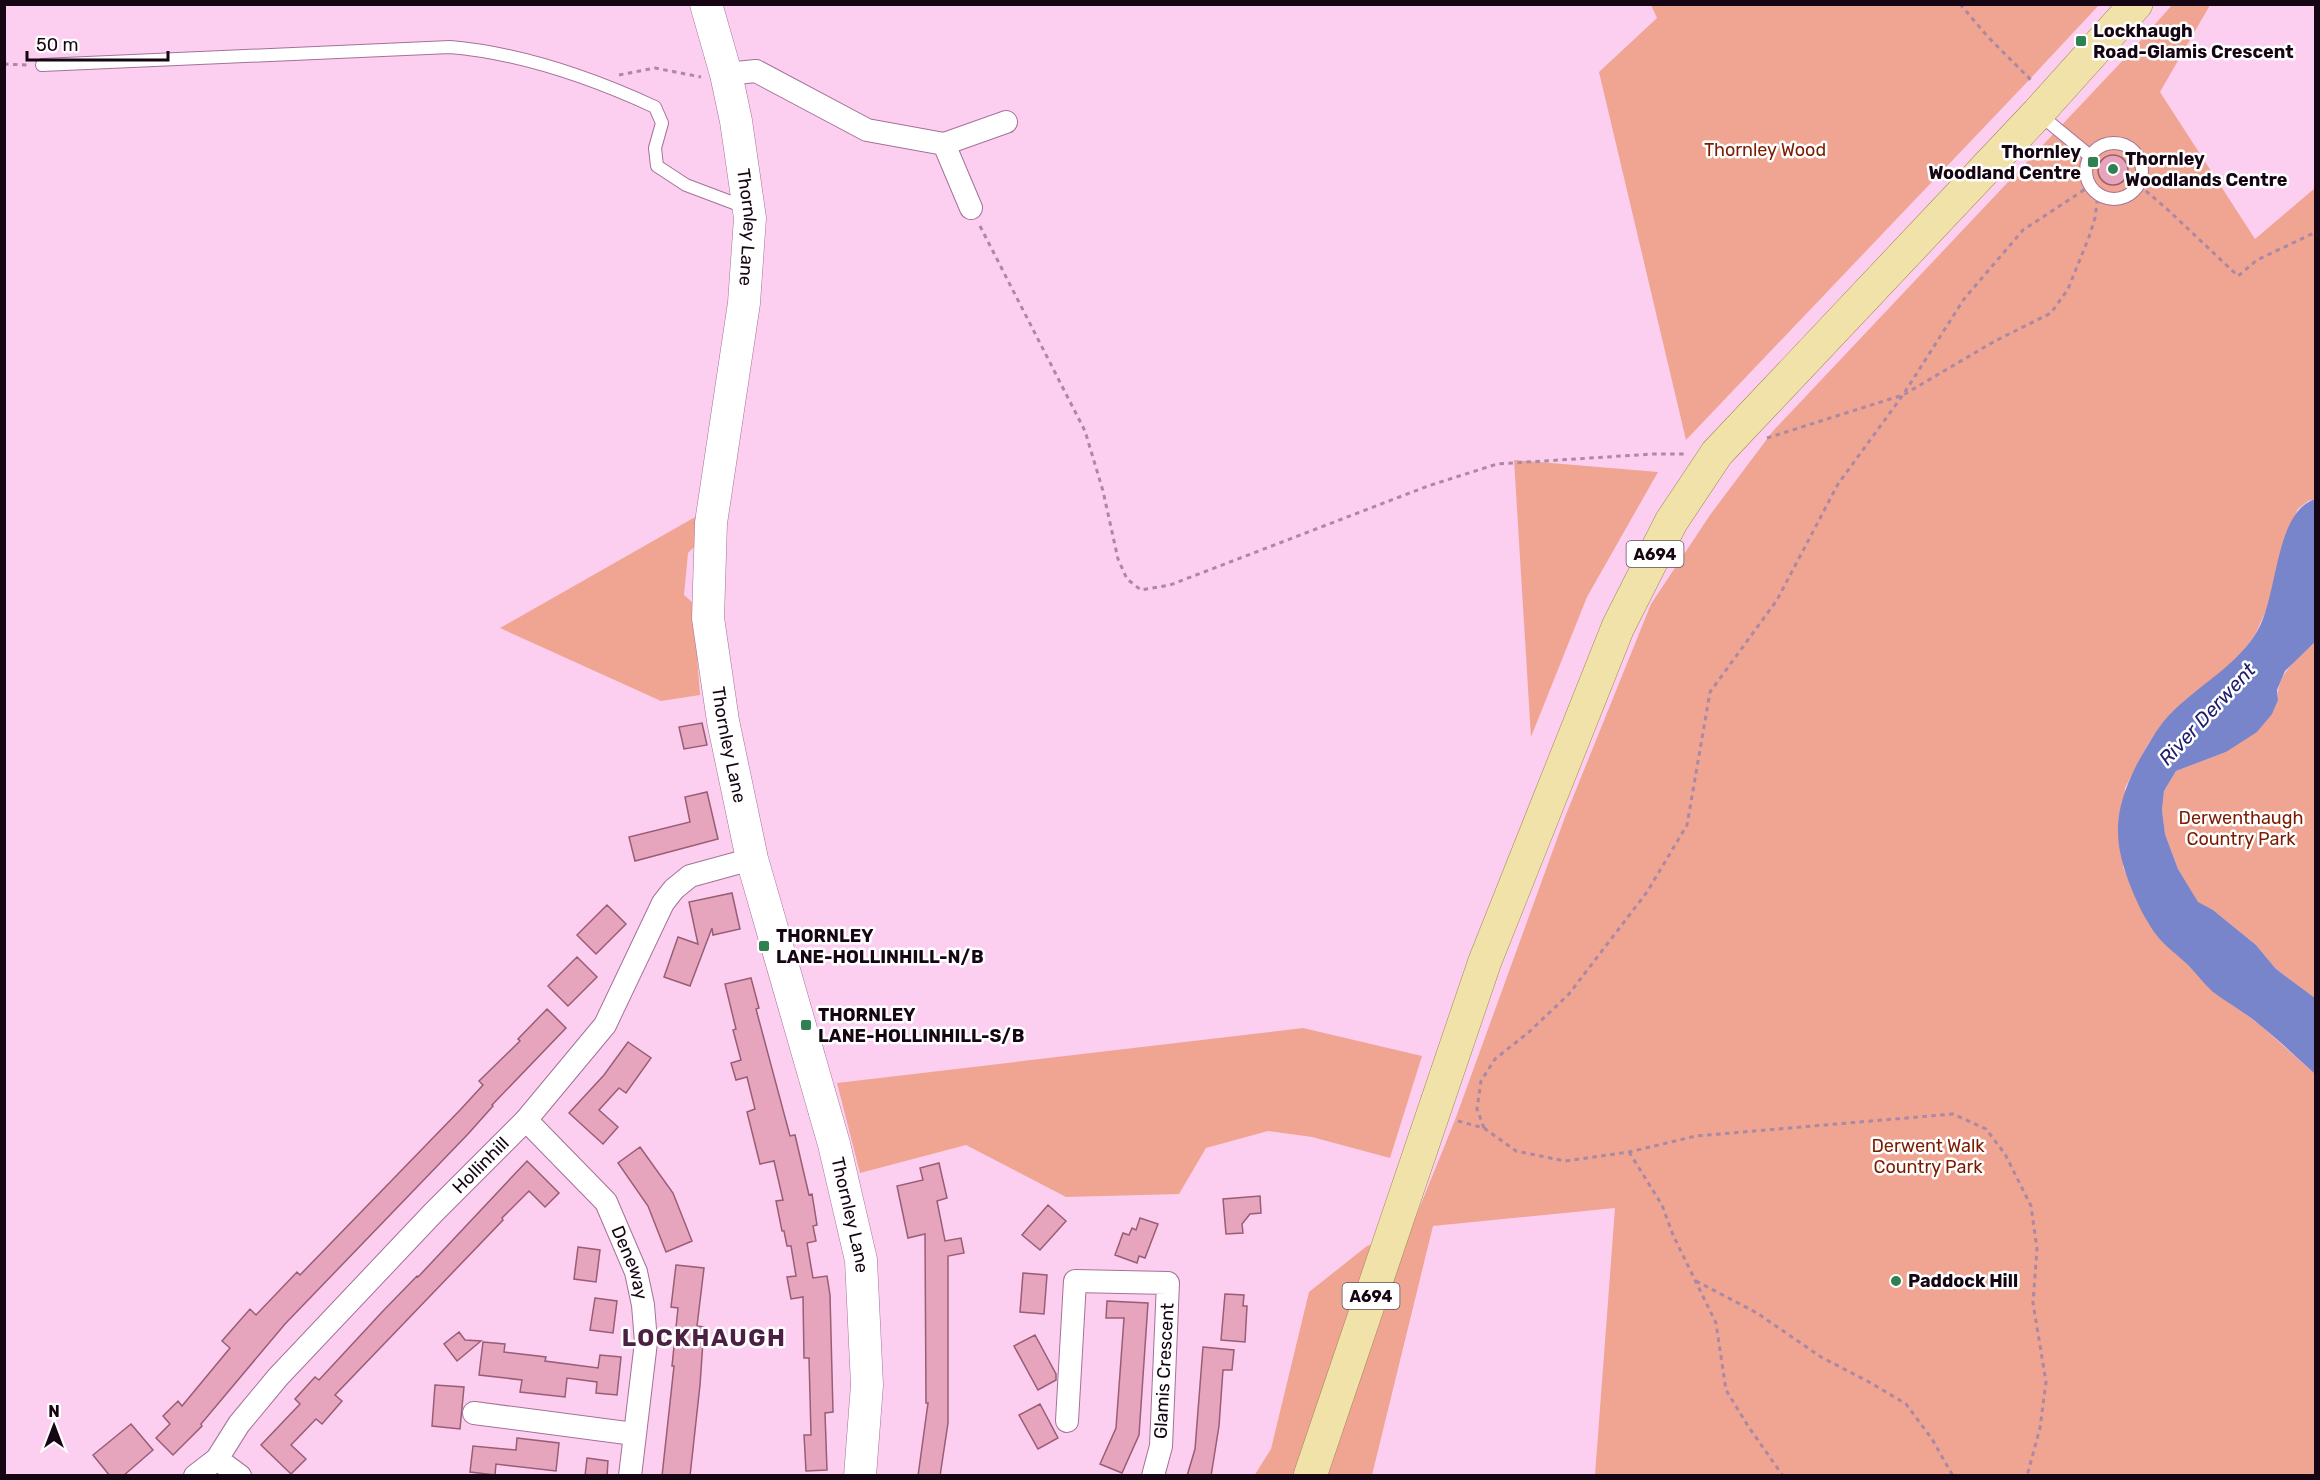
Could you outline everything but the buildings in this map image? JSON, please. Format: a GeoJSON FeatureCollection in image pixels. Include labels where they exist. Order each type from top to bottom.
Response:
{"type":"FeatureCollection","features":[{"type":"Feature","properties":{"kind":"main road","name":"A694"},"geometry":{"type":"LineString","coordinates":[[1310,1476],[1485,961],[1618,627],[1671,522],[1717,453],[2038,113],[2136,4]]}},
{"type":"Feature","properties":{"kind":"street","name":"Thornley Lane"},"geometry":{"type":"LineString","coordinates":[[706,4],[726,74],[736,121],[750,218],[744,303],[711,523],[708,618],[723,721],[752,859],[834,1144],[861,1260],[867,1386],[860,1476]]}},
{"type":"Feature","properties":{"kind":"street"},"geometry":{"type":"LineString","coordinates":[[726,74],[756,71],[867,130],[944,144],[1006,122]]}},
{"type":"Feature","properties":{"kind":"street"},"geometry":{"type":"LineString","coordinates":[[944,144],[971,208]]}},
{"type":"Feature","properties":{"kind":"street","name":"Hollinhill"},"geometry":{"type":"LineString","coordinates":[[217,1459],[239,1424],[278,1377],[433,1213],[526,1120],[605,1025],[663,903],[674,889],[690,876],[752,859]]}},
{"type":"Feature","properties":{"kind":"street","name":"Deneway"},"geometry":{"type":"LineString","coordinates":[[526,1120],[606,1202],[636,1272],[643,1305],[646,1342],[630,1476]]}},
{"type":"Feature","properties":{"kind":"street","name":"Glamis Crescent"},"geometry":{"type":"LineString","coordinates":[[1067,1421],[1076,1281],[1168,1283],[1161,1446],[1153,1476]]}},
{"type":"Feature","properties":{"kind":"street"},"geometry":{"type":"LineString","coordinates":[[474,1413],[634,1434]]}},
{"type":"Feature","properties":{"kind":"street"},"geometry":{"type":"LineString","coordinates":[[195,1476],[217,1459],[240,1476]]}},
{"type":"Feature","properties":{"kind":"lane"},"geometry":{"type":"LineString","coordinates":[[42,65],[450,47],[484,50],[518,57],[589,80],[655,107],[662,123],[655,148],[657,166],[686,185],[748,208]]}},
{"type":"Feature","properties":{"kind":"lane"},"geometry":{"type":"LineString","coordinates":[[2038,113],[2090,156]]}},
{"type":"Feature","properties":{"kind":"lane"},"geometry":{"type":"LineString","coordinates":[[2116,142],[2127,145],[2142,163],[2143,174],[2139,185],[2132,194],[2121,199],[2109,199],[2094,190],[2086,176],[2086,166],[2090,156],[2097,148],[2106,144],[2116,142]]}},
{"type":"Feature","properties":{"kind":"path"},"geometry":{"type":"LineString","coordinates":[[1960,4],[1988,37],[2031,80]]}},
{"type":"Feature","properties":{"kind":"path"},"geometry":{"type":"LineString","coordinates":[[4,64],[42,65]]}},
{"type":"Feature","properties":{"kind":"path"},"geometry":{"type":"LineString","coordinates":[[589,80],[599,75],[619,75],[655,68],[704,78],[726,74]]}},
{"type":"Feature","properties":{"kind":"path"},"geometry":{"type":"LineString","coordinates":[[2139,185],[2168,209],[2238,276],[2258,260],[2316,232]]}},
{"type":"Feature","properties":{"kind":"path"},"geometry":{"type":"LineString","coordinates":[[1484,1128],[1477,1109],[1481,1081],[1495,1059],[1529,1032],[1569,994],[1647,892],[1687,825],[1710,692],[1777,600],[1838,484],[1903,395],[1964,299],[2024,230],[2050,211],[2094,190],[2095,218],[2068,289],[2051,313],[1995,341],[1903,395],[1761,440]]}},
{"type":"Feature","properties":{"kind":"path"},"geometry":{"type":"LineString","coordinates":[[971,208],[1085,431],[1103,490],[1118,559],[1127,579],[1141,590],[1170,585],[1428,486],[1497,464],[1653,454],[1717,453]]}},
{"type":"Feature","properties":{"kind":"path"},"geometry":{"type":"LineString","coordinates":[[1432,1117],[1484,1128],[1516,1151],[1565,1161],[1629,1152],[1696,1136],[1953,1114],[1986,1129],[2005,1154],[2031,1206],[2037,1249],[2033,1303],[2046,1382],[2040,1428],[2027,1476]]}},
{"type":"Feature","properties":{"kind":"path"},"geometry":{"type":"LineString","coordinates":[[1629,1152],[1662,1205],[1673,1235],[1716,1323],[1726,1390],[1783,1476]]}},
{"type":"Feature","properties":{"kind":"path"},"geometry":{"type":"LineString","coordinates":[[1695,1280],[1757,1313],[1821,1357],[1906,1404],[1932,1439],[1953,1476]]}},
{"type":"Feature","properties":{"kind":"green space","name":"Thornley Wood"},"geometry":{"type":"Polygon","coordinates":[[[1651,5],[2099,5],[1686,440],[1599,72],[1657,18],[1651,5]]]}},
{"type":"Feature","properties":{"kind":"green space","name":"Derwent Walk Country Park"},"geometry":{"type":"Polygon","coordinates":[[[2172,5],[2210,5],[2160,92],[2255,239],[2315,188],[2315,499],[2308,501],[2298,509],[2286,534],[2268,606],[2255,635],[2239,656],[2185,700],[2163,722],[2148,744],[2125,788],[2123,867],[2148,923],[2212,990],[2260,1025],[2315,1074],[2315,1475],[1595,1475],[1615,1208],[1433,1226],[1372,1475],[1254,1476],[1271,1449],[1309,1292],[1367,1246],[1410,1231],[1455,1120],[1565,817],[1651,604],[1710,515],[1773,431],[2126,57],[2172,5]]]}},
{"type":"Feature","properties":{"kind":"green space"},"geometry":{"type":"Polygon","coordinates":[[[1514,460],[1658,472],[1587,597],[1531,737],[1514,460]]]}},
{"type":"Feature","properties":{"kind":"green space"},"geometry":{"type":"Polygon","coordinates":[[[697,516],[696,545],[688,553],[684,595],[693,603],[700,695],[661,701],[500,628],[697,516]]]}},
{"type":"Feature","properties":{"kind":"green space","name":"Derwenthaugh Country Park"},"geometry":{"type":"Polygon","coordinates":[[[2315,642],[2315,998],[2276,969],[2256,945],[2213,910],[2198,903],[2178,869],[2165,834],[2162,810],[2164,791],[2176,771],[2226,752],[2278,700],[2278,690],[2284,674],[2315,642]]]}},
{"type":"Feature","properties":{"kind":"green space"},"geometry":{"type":"Polygon","coordinates":[[[1303,1028],[1422,1056],[1390,1158],[1312,1137],[1268,1131],[1206,1148],[1179,1194],[1066,1197],[966,1145],[860,1173],[837,1083],[1303,1028]]]}},
{"type":"Feature","properties":{"kind":"water","name":"River Derwent"},"geometry":{"type":"Polygon","coordinates":[[[2315,499],[2315,642],[2285,671],[2277,690],[2278,700],[2272,714],[2257,732],[2226,752],[2176,771],[2164,791],[2162,810],[2165,834],[2178,869],[2198,902],[2213,910],[2256,945],[2276,969],[2315,998],[2315,1074],[2255,1021],[2213,992],[2158,937],[2140,909],[2125,872],[2118,841],[2118,826],[2123,797],[2129,781],[2159,727],[2174,710],[2223,670],[2255,635],[2269,601],[2278,559],[2291,521],[2301,507],[2315,499]]]}},
{"type":"Feature","properties":{"kind":"place","name":"Lockhaugh Road-Glamis Crescent"},"geometry":{"type":"Point","coordinates":[2081,41]}},
{"type":"Feature","properties":{"kind":"place","name":"Thornley Woodland Centre"},"geometry":{"type":"Point","coordinates":[2093,162]}},
{"type":"Feature","properties":{"kind":"place","name":"Thornley Woodlands Centre"},"geometry":{"type":"Point","coordinates":[2113,169]}},
{"type":"Feature","properties":{"kind":"place","name":"THORNLEY LANE-HOLLINHILL-N/B"},"geometry":{"type":"Point","coordinates":[764,946]}},
{"type":"Feature","properties":{"kind":"place","name":"THORNLEY LANE-HOLLINHILL-S/B"},"geometry":{"type":"Point","coordinates":[806,1025]}},
{"type":"Feature","properties":{"kind":"place","name":"Paddock Hill"},"geometry":{"type":"Point","coordinates":[1896,1281]}},
{"type":"Feature","properties":{"kind":"district","name":"LOCKHAUGH"},"geometry":{"type":"Point","coordinates":[704,1338]}}]}
